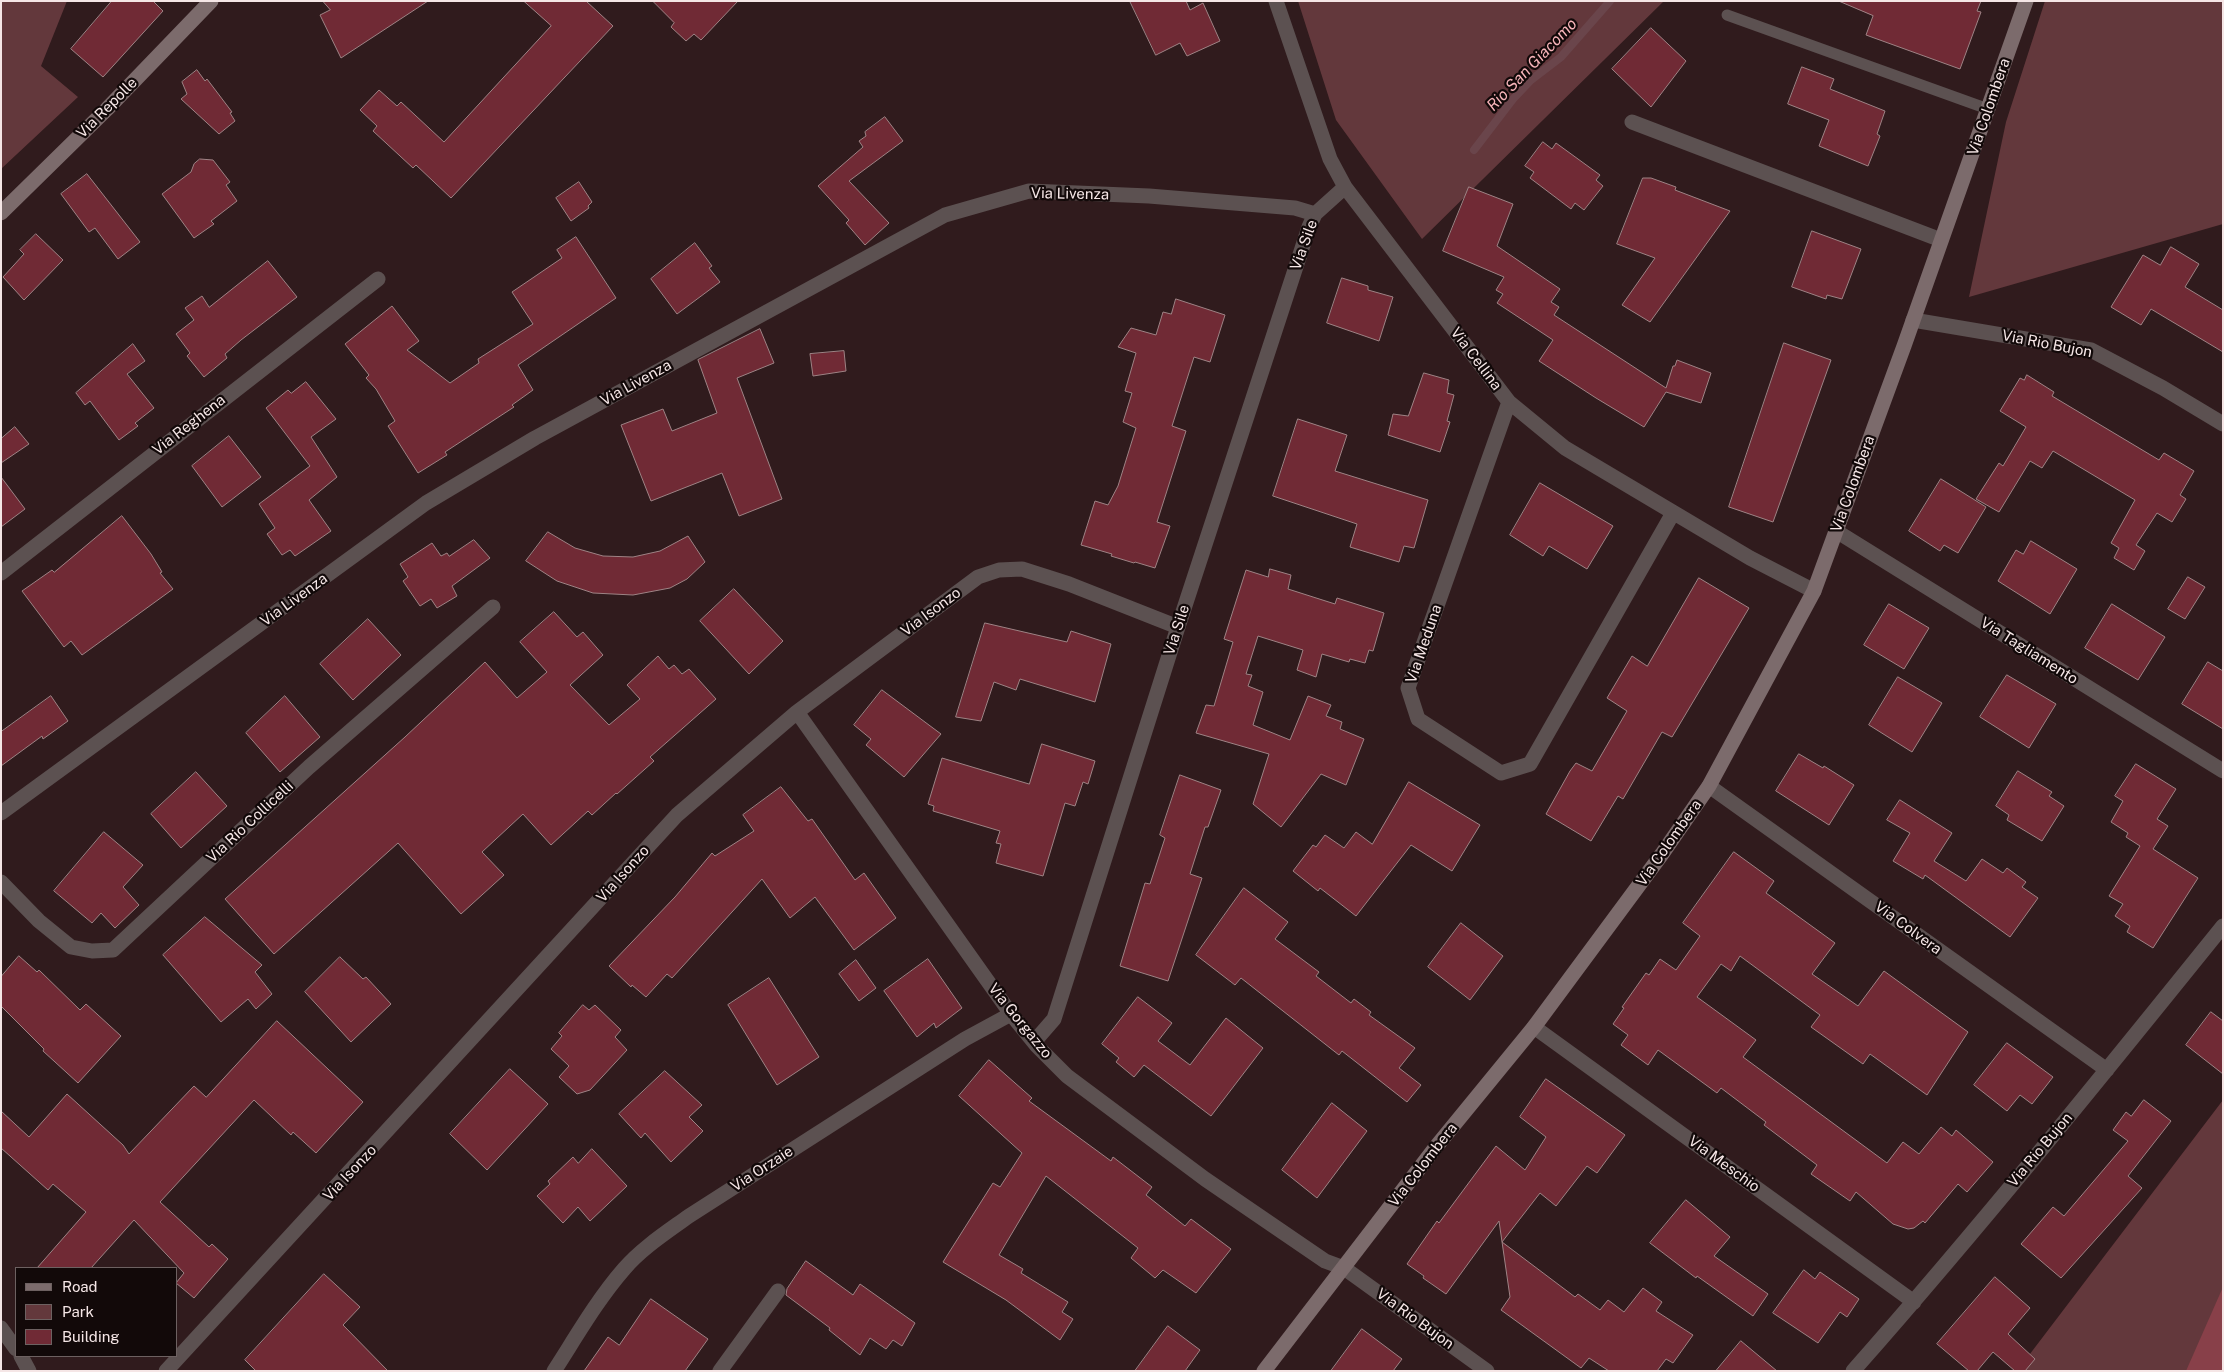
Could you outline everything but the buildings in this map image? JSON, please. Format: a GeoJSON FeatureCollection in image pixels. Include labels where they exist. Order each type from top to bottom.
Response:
{"type":"FeatureCollection","features":[{"type":"Feature","properties":{"kind":"street","name":"Via Cellina"},"geometry":{"type":"LineString","coordinates":[[1276,1],[1330,159],[1345,187],[1509,402],[1565,448],[1750,558],[1814,591]]}},
{"type":"Feature","properties":{"kind":"street","name":"Via Colombera"},"geometry":{"type":"LineString","coordinates":[[1264,1371],[1435,1148],[1534,1027],[1662,854],[1709,786],[1814,591],[1913,320],[2026,1]]}},
{"type":"Feature","properties":{"kind":"street","name":"Via Repolle"},"geometry":{"type":"LineString","coordinates":[[1,213],[107,109],[210,2]]}},
{"type":"Feature","properties":{"kind":"street"},"geometry":{"type":"LineString","coordinates":[[1632,122],[1941,240]]}},
{"type":"Feature","properties":{"kind":"street"},"geometry":{"type":"LineString","coordinates":[[1315,214],[1345,187]]}},
{"type":"Feature","properties":{"kind":"street","name":"Via Livenza"},"geometry":{"type":"LineString","coordinates":[[1,813],[426,504],[535,438],[945,215],[1029,191],[1159,197],[1295,208],[1315,214]]}},
{"type":"Feature","properties":{"kind":"street","name":"Via Sile"},"geometry":{"type":"LineString","coordinates":[[1034,1042],[1054,1019],[1178,627],[1309,227],[1315,214]]}},
{"type":"Feature","properties":{"kind":"street","name":"Via Reghena"},"geometry":{"type":"LineString","coordinates":[[1,573],[378,279]]}},
{"type":"Feature","properties":{"kind":"street","name":"Via Rio Bujon"},"geometry":{"type":"LineString","coordinates":[[1913,320],[2091,350],[2163,388],[2223,424]]}},
{"type":"Feature","properties":{"kind":"street","name":"Via Meduna"},"geometry":{"type":"LineString","coordinates":[[1509,402],[1408,688],[1418,719],[1501,773],[1530,764],[1673,513]]}},
{"type":"Feature","properties":{"kind":"street","name":"Via Tagliamento"},"geometry":{"type":"LineString","coordinates":[[1836,531],[2223,771]]}},
{"type":"Feature","properties":{"kind":"street","name":"Via Isonzo"},"geometry":{"type":"LineString","coordinates":[[166,1371],[677,815],[797,712],[978,577],[999,570],[1022,569],[1060,581],[1178,627]]}},
{"type":"Feature","properties":{"kind":"street","name":"Via Rio Collicelli"},"geometry":{"type":"LineString","coordinates":[[1,882],[39,922],[71,947],[92,951],[113,950],[309,767],[493,607]]}},
{"type":"Feature","properties":{"kind":"street","name":"Via Gorgazzo"},"geometry":{"type":"LineString","coordinates":[[797,712],[1011,1014],[1034,1042],[1067,1076],[1205,1179],[1325,1261],[1344,1268]]}},
{"type":"Feature","properties":{"kind":"street","name":"Via Colvera"},"geometry":{"type":"LineString","coordinates":[[1709,786],[2107,1070]]}},
{"type":"Feature","properties":{"kind":"street","name":"Via Rio Bujon"},"geometry":{"type":"LineString","coordinates":[[1853,1371],[1914,1302],[2107,1070],[2223,926]]}},
{"type":"Feature","properties":{"kind":"street","name":"Via Orzaie"},"geometry":{"type":"LineString","coordinates":[[554,1371],[604,1293],[625,1268],[650,1245],[689,1216],[964,1039],[1011,1014]]}},
{"type":"Feature","properties":{"kind":"street","name":"Via Meschio"},"geometry":{"type":"LineString","coordinates":[[1534,1027],[1914,1302]]}},
{"type":"Feature","properties":{"kind":"street","name":"Via Rio Bujon"},"geometry":{"type":"LineString","coordinates":[[1344,1268],[1487,1371]]}},
{"type":"Feature","properties":{"kind":"street"},"geometry":{"type":"LineString","coordinates":[[720,1371],[778,1291]]}},
{"type":"Feature","properties":{"kind":"street"},"geometry":{"type":"LineString","coordinates":[[1,1328],[15,1348]]}},
{"type":"Feature","properties":{"kind":"street"},"geometry":{"type":"LineString","coordinates":[[22,1357],[29,1371]]}},
{"type":"Feature","properties":{"kind":"lane"},"geometry":{"type":"LineString","coordinates":[[1727,15],[1988,109]]}},
{"type":"Feature","properties":{"kind":"green space"},"geometry":{"type":"Polygon","coordinates":[[[1,1],[67,1],[41,66],[78,97],[1,169],[1,1]]]}},
{"type":"Feature","properties":{"kind":"green space"},"geometry":{"type":"Polygon","coordinates":[[[1298,1],[1664,1],[1422,239],[1336,120],[1298,1]]]}},
{"type":"Feature","properties":{"kind":"green space"},"geometry":{"type":"Polygon","coordinates":[[[2045,1],[2223,1],[2223,224],[1969,297],[2006,122],[2045,1]]]}},
{"type":"Feature","properties":{"kind":"green space"},"geometry":{"type":"Polygon","coordinates":[[[2223,1100],[2223,1371],[2017,1371],[2223,1100]]]}},
{"type":"Feature","properties":{"kind":"shaded area"},"geometry":{"type":"Polygon","coordinates":[[[2223,1287],[2223,1371],[2186,1371],[2223,1287]]]}},
{"type":"Feature","properties":{"kind":"waterway","name":"Rio San Giacomo"},"geometry":{"type":"LineString","coordinates":[[1474,150],[1513,99],[1531,80],[1561,57],[1610,1]]}}]}
